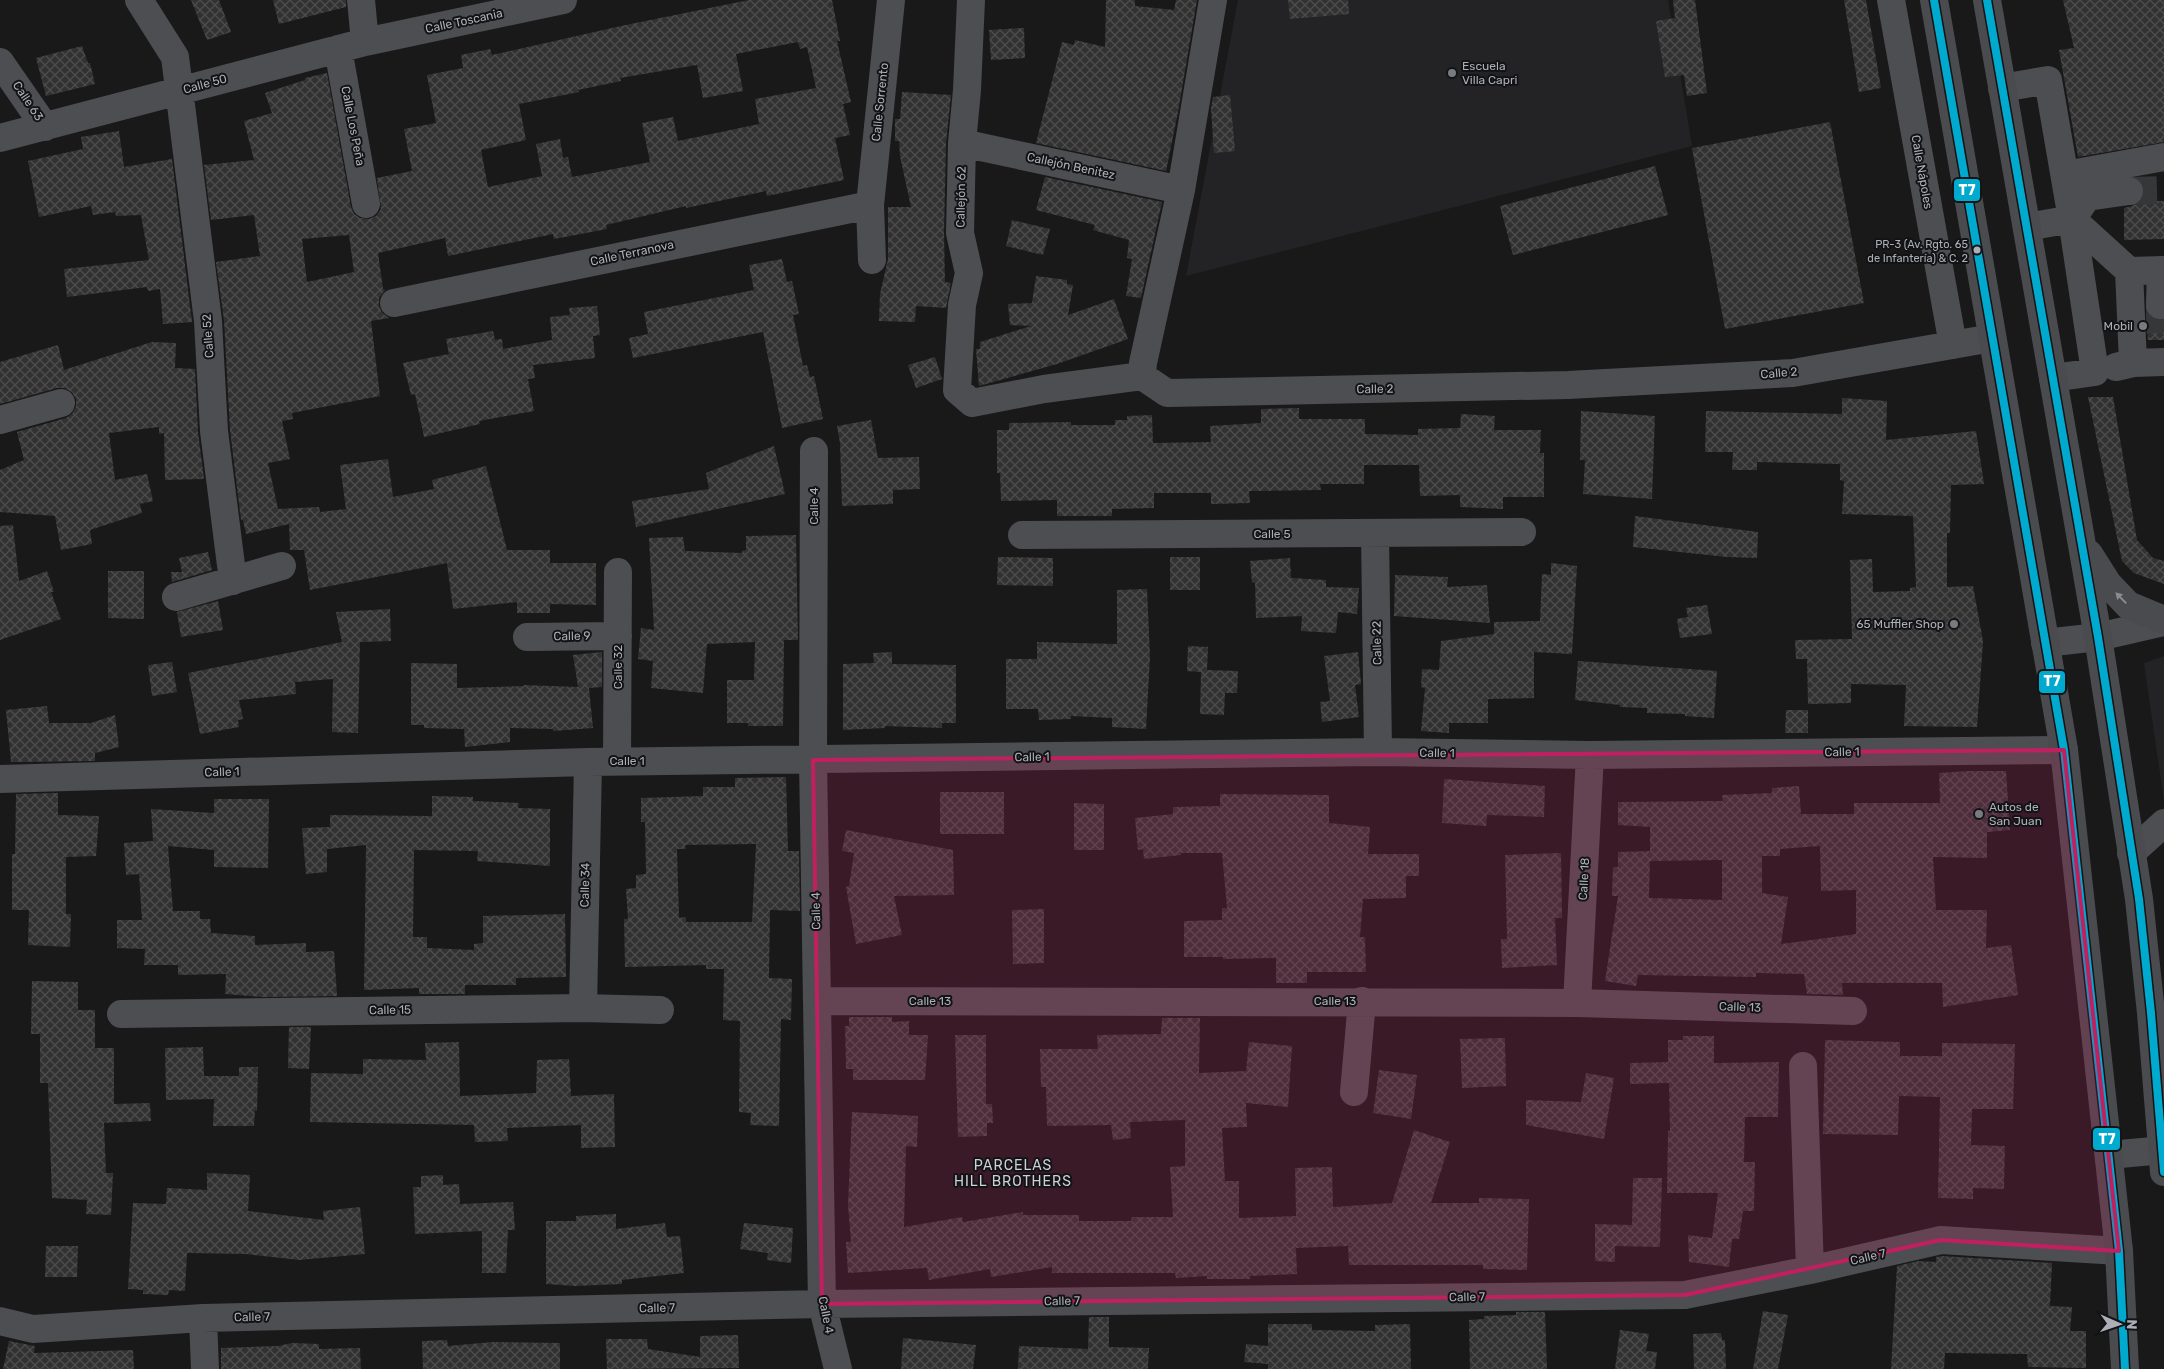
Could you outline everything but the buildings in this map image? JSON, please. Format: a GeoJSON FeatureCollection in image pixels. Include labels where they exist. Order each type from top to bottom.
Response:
{"type":"FeatureCollection","features":[{"type":"Feature","properties":{"kind":"highway"},"geometry":{"type":"LineString","coordinates":[[1934,0],[2064,750],[2119,1251],[2125,1369]]}},
{"type":"Feature","properties":{"kind":"highway"},"geometry":{"type":"LineString","coordinates":[[1987,0],[2098,637],[2131,853],[2158,1012],[2163,1158]]}},
{"type":"Feature","properties":{"kind":"highway"},"geometry":{"type":"LineString","coordinates":[[2082,543],[2108,584],[2128,605],[2164,621]]}},
{"type":"Feature","properties":{"kind":"street","name":"Calle 52"},"geometry":{"type":"LineString","coordinates":[[139,0],[175,57],[181,91],[208,321],[214,431],[233,581]]}},
{"type":"Feature","properties":{"kind":"street"},"geometry":{"type":"LineString","coordinates":[[361,0],[365,42]]}},
{"type":"Feature","properties":{"kind":"street","name":"Calle Toscania"},"geometry":{"type":"LineString","coordinates":[[365,42],[563,0]]}},
{"type":"Feature","properties":{"kind":"street","name":"Calle Sorrento"},"geometry":{"type":"LineString","coordinates":[[872,260],[870,205],[891,0]]}},
{"type":"Feature","properties":{"kind":"street","name":"Callejón 62"},"geometry":{"type":"LineString","coordinates":[[970,0],[967,90],[962,143],[960,233],[969,273],[962,305],[957,390],[972,403],[1044,389],[1142,376]]}},
{"type":"Feature","properties":{"kind":"street"},"geometry":{"type":"LineString","coordinates":[[1142,376],[1143,363],[1181,190],[1213,0]]}},
{"type":"Feature","properties":{"kind":"street","name":"Calle Nápoles"},"geometry":{"type":"LineString","coordinates":[[1890,0],[1953,344]]}},
{"type":"Feature","properties":{"kind":"street","name":"Calle 50"},"geometry":{"type":"LineString","coordinates":[[45,126],[365,42]]}},
{"type":"Feature","properties":{"kind":"street","name":"Calle Los Peña"},"geometry":{"type":"LineString","coordinates":[[338,49],[366,204]]}},
{"type":"Feature","properties":{"kind":"street","name":"Calle 63"},"geometry":{"type":"LineString","coordinates":[[0,62],[45,126],[0,138]]}},
{"type":"Feature","properties":{"kind":"street"},"geometry":{"type":"LineString","coordinates":[[2002,88],[2048,80],[2065,175],[2095,372]]}},
{"type":"Feature","properties":{"kind":"street","name":"Callejón Benitez"},"geometry":{"type":"LineString","coordinates":[[962,143],[1181,190]]}},
{"type":"Feature","properties":{"kind":"street"},"geometry":{"type":"LineString","coordinates":[[2065,175],[2164,157]]}},
{"type":"Feature","properties":{"kind":"street"},"geometry":{"type":"LineString","coordinates":[[2026,227],[2072,219],[2087,198],[2129,191]]}},
{"type":"Feature","properties":{"kind":"street","name":"Calle Terranova"},"geometry":{"type":"LineString","coordinates":[[394,303],[870,205]]}},
{"type":"Feature","properties":{"kind":"street"},"geometry":{"type":"LineString","coordinates":[[2072,219],[2129,271],[2162,270],[2160,305]]}},
{"type":"Feature","properties":{"kind":"street"},"geometry":{"type":"LineString","coordinates":[[2129,271],[2133,363]]}},
{"type":"Feature","properties":{"kind":"street","name":"Calle 2"},"geometry":{"type":"LineString","coordinates":[[1142,376],[1167,393],[1568,386],[1793,373],[1992,338]]}},
{"type":"Feature","properties":{"kind":"street"},"geometry":{"type":"LineString","coordinates":[[2053,378],[2095,372],[2162,355]]}},
{"type":"Feature","properties":{"kind":"street"},"geometry":{"type":"LineString","coordinates":[[0,420],[61,403]]}},
{"type":"Feature","properties":{"kind":"street","name":"Calle 4"},"geometry":{"type":"LineString","coordinates":[[814,451],[813,760],[822,1304],[838,1369]]}},
{"type":"Feature","properties":{"kind":"street","name":"Calle 5"},"geometry":{"type":"LineString","coordinates":[[1022,535],[1522,532]]}},
{"type":"Feature","properties":{"kind":"street","name":"Calle 22"},"geometry":{"type":"LineString","coordinates":[[1375,534],[1378,752]]}},
{"type":"Feature","properties":{"kind":"street"},"geometry":{"type":"LineString","coordinates":[[176,597],[282,566]]}},
{"type":"Feature","properties":{"kind":"street","name":"Calle 32"},"geometry":{"type":"LineString","coordinates":[[617,762],[618,572]]}},
{"type":"Feature","properties":{"kind":"street"},"geometry":{"type":"LineString","coordinates":[[2046,643],[2098,637],[2164,621]]}},
{"type":"Feature","properties":{"kind":"street","name":"Calle 9"},"geometry":{"type":"LineString","coordinates":[[527,637],[618,636]]}},
{"type":"Feature","properties":{"kind":"street","name":"Calle 1"},"geometry":{"type":"LineString","coordinates":[[0,779],[588,762],[1378,752],[1590,755],[2064,750]]}},
{"type":"Feature","properties":{"kind":"street","name":"Calle 18"},"geometry":{"type":"LineString","coordinates":[[1577,1003],[1590,755]]}},
{"type":"Feature","properties":{"kind":"street","name":"Calle 34"},"geometry":{"type":"LineString","coordinates":[[583,1008],[588,762]]}},
{"type":"Feature","properties":{"kind":"street"},"geometry":{"type":"LineString","coordinates":[[2131,853],[2164,824]]}},
{"type":"Feature","properties":{"kind":"street","name":"Calle 13"},"geometry":{"type":"LineString","coordinates":[[817,1001],[1577,1003],[1853,1011]]}},
{"type":"Feature","properties":{"kind":"street"},"geometry":{"type":"LineString","coordinates":[[1354,1092],[1362,1001]]}},
{"type":"Feature","properties":{"kind":"street","name":"Calle 15"},"geometry":{"type":"LineString","coordinates":[[120,1014],[583,1008],[660,1010]]}},
{"type":"Feature","properties":{"kind":"street"},"geometry":{"type":"LineString","coordinates":[[1803,1066],[1810,1270]]}},
{"type":"Feature","properties":{"kind":"street"},"geometry":{"type":"LineString","coordinates":[[2109,1155],[2163,1158]]}},
{"type":"Feature","properties":{"kind":"street","name":"Calle 7"},"geometry":{"type":"LineString","coordinates":[[0,1320],[33,1329],[204,1318],[822,1304],[1685,1295],[1810,1270],[1941,1240],[2119,1251]]}},
{"type":"Feature","properties":{"kind":"street"},"geometry":{"type":"LineString","coordinates":[[204,1318],[205,1369]]}},
{"type":"Feature","properties":{"kind":"highlighted area"},"geometry":{"type":"Polygon","coordinates":[[[2064,750],[2119,1251],[1941,1240],[1685,1295],[822,1304],[813,760],[2064,750]]]}},
{"type":"Feature","properties":{"kind":"shaded area","name":"Escuela Villa Capri"},"geometry":{"type":"Polygon","coordinates":[[[1238,0],[1668,0],[1692,146],[1186,276],[1238,0]]]}},
{"type":"Feature","properties":{"kind":"shaded area"},"geometry":{"type":"Polygon","coordinates":[[[2164,656],[2164,801],[2144,663],[2164,656]]]}},
{"type":"Feature","properties":{"kind":"tunnel"},"geometry":{"type":"LineString","coordinates":[[2129,191],[2164,190]]}},
{"type":"Feature","properties":{"kind":"tunnel"},"geometry":{"type":"LineString","coordinates":[[2160,305],[2161,340]]}},
{"type":"Feature","properties":{"kind":"transit line","name":"T7"},"geometry":{"type":"LineString","coordinates":[[1934,0],[2064,750],[2119,1251],[2125,1369]]}},
{"type":"Feature","properties":{"kind":"transit line","name":"T7"},"geometry":{"type":"LineString","coordinates":[[1987,0],[2098,637],[2139,899],[2151,1013],[2164,1172]]}},
{"type":"Feature","properties":{"kind":"place","name":"Escuela Villa Capri"},"geometry":{"type":"Point","coordinates":[1452,73]}},
{"type":"Feature","properties":{"kind":"place","name":"PR-3 (Av. Rgto. 65 de Infantería) & C. 2"},"geometry":{"type":"Point","coordinates":[1977,250]}},
{"type":"Feature","properties":{"kind":"place","name":"Mobil"},"geometry":{"type":"Point","coordinates":[2143,326]}},
{"type":"Feature","properties":{"kind":"place","name":"65 Muffler Shop"},"geometry":{"type":"Point","coordinates":[1954,624]}},
{"type":"Feature","properties":{"kind":"place","name":"Autos de San Juan"},"geometry":{"type":"Point","coordinates":[1979,814]}},
{"type":"Feature","properties":{"kind":"district","name":"PARCELAS HILL BROTHERS"},"geometry":{"type":"Point","coordinates":[1013,1174]}}]}
